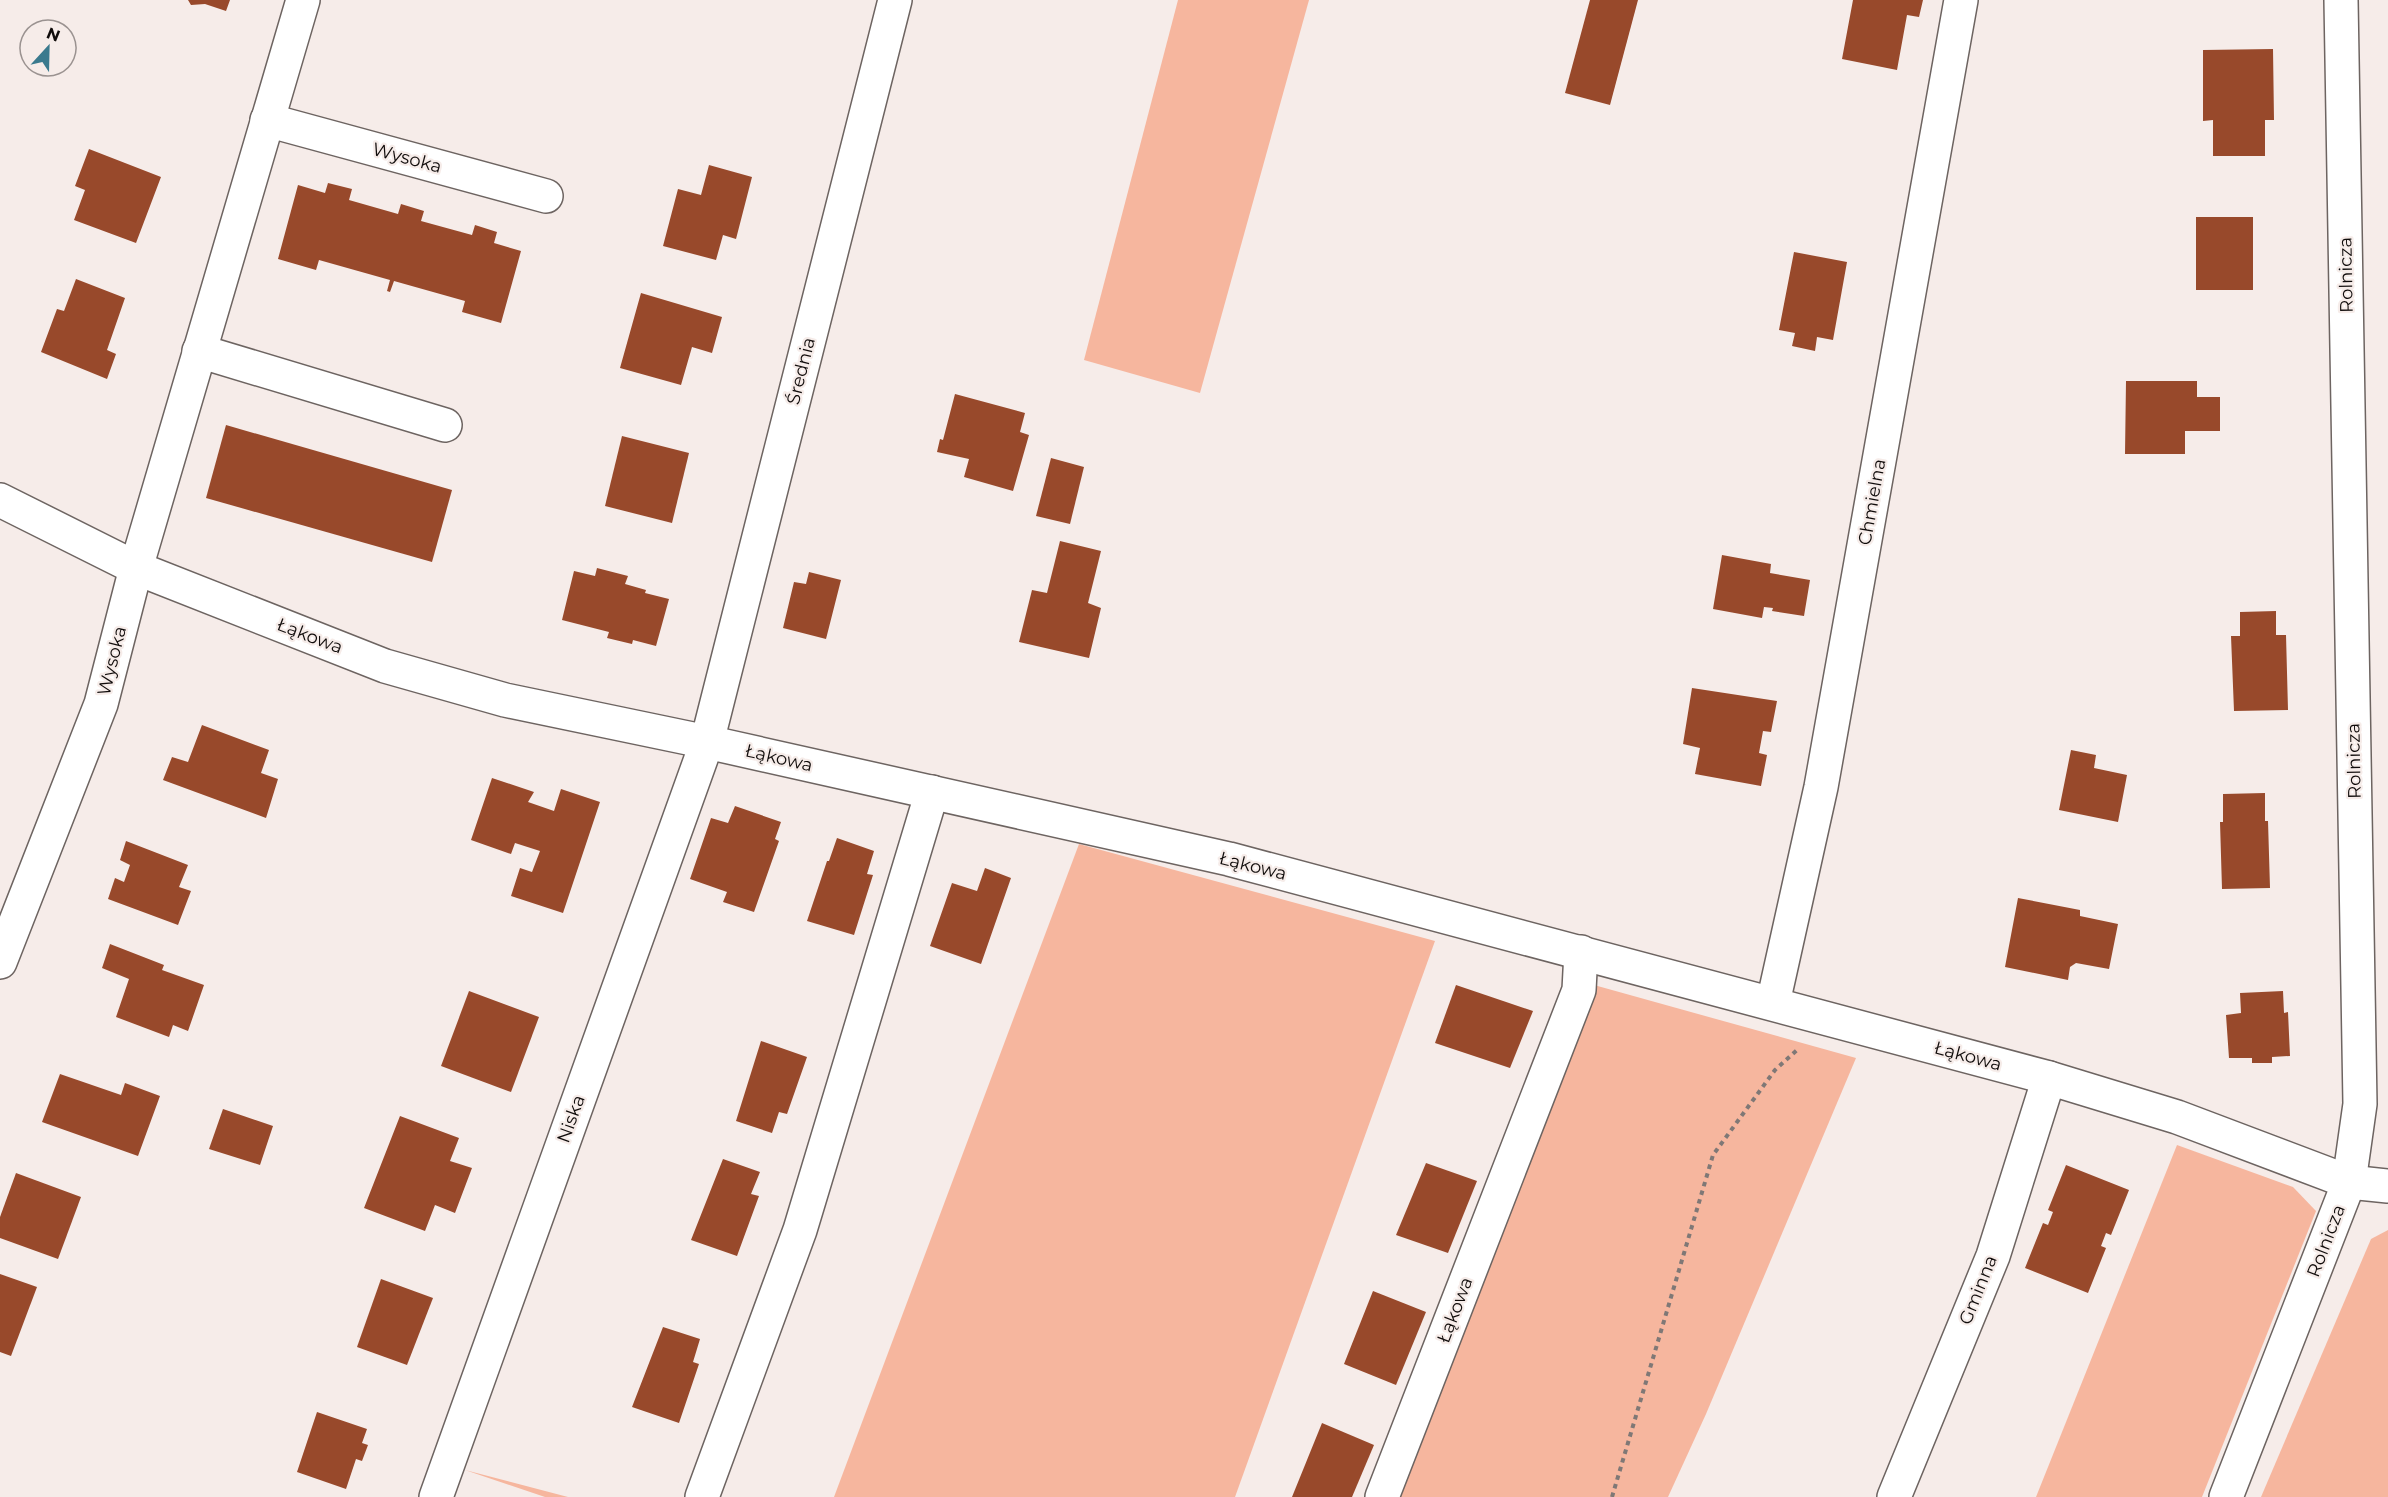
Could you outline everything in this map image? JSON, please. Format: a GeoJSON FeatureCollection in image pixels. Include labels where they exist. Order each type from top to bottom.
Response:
{"type":"FeatureCollection","features":[{"type":"Feature","properties":{"kind":"street","name":"Wysoka"},"geometry":{"type":"LineString","coordinates":[[0,962],[101,704],[136,568],[303,0]]}},
{"type":"Feature","properties":{"kind":"street","name":"Średnia"},"geometry":{"type":"LineString","coordinates":[[707,742],[895,0]]}},
{"type":"Feature","properties":{"kind":"street","name":"Chmielna"},"geometry":{"type":"LineString","coordinates":[[1773,1003],[1821,787],[1960,0]]}},
{"type":"Feature","properties":{"kind":"street","name":"Rolnicza"},"geometry":{"type":"LineString","coordinates":[[2226,1497],[2349,1182],[2360,1104],[2341,0]]}},
{"type":"Feature","properties":{"kind":"street","name":"Wysoka"},"geometry":{"type":"LineString","coordinates":[[267,120],[546,196]]}},
{"type":"Feature","properties":{"kind":"street"},"geometry":{"type":"LineString","coordinates":[[199,351],[445,425]]}},
{"type":"Feature","properties":{"kind":"street","name":"Łąkowa"},"geometry":{"type":"LineString","coordinates":[[0,500],[136,568],[386,666],[505,700],[707,742],[1229,859],[2049,1078],[2177,1117],[2349,1182],[2388,1186]]}},
{"type":"Feature","properties":{"kind":"street","name":"Niska"},"geometry":{"type":"LineString","coordinates":[[436,1497],[707,742]]}},
{"type":"Feature","properties":{"kind":"street"},"geometry":{"type":"LineString","coordinates":[[702,1497],[800,1230],[932,792]]}},
{"type":"Feature","properties":{"kind":"street","name":"Łąkowa"},"geometry":{"type":"LineString","coordinates":[[1382,1497],[1579,990],[1581,952]]}},
{"type":"Feature","properties":{"kind":"street","name":"Gminna"},"geometry":{"type":"LineString","coordinates":[[1894,1497],[1993,1256],[2049,1078]]}},
{"type":"Feature","properties":{"kind":"path"},"geometry":{"type":"LineString","coordinates":[[1612,1497],[1713,1155],[1775,1070],[1830,1019]]}},
{"type":"Feature","properties":{"kind":"shaded area"},"geometry":{"type":"Polygon","coordinates":[[[1178,0],[1309,0],[1200,393],[1084,360],[1178,0]]]}},
{"type":"Feature","properties":{"kind":"shaded area"},"geometry":{"type":"Polygon","coordinates":[[[1079,844],[1435,941],[1235,1497],[834,1497],[1079,844]]]}},
{"type":"Feature","properties":{"kind":"shaded area"},"geometry":{"type":"Polygon","coordinates":[[[1594,985],[1856,1058],[1706,1414],[1668,1497],[1396,1497],[1594,985]]]}},
{"type":"Feature","properties":{"kind":"shaded area"},"geometry":{"type":"Polygon","coordinates":[[[2177,1145],[2293,1187],[2316,1211],[2202,1497],[2036,1497],[2177,1145]]]}},
{"type":"Feature","properties":{"kind":"shaded area"},"geometry":{"type":"Polygon","coordinates":[[[2388,1230],[2388,1497],[2261,1497],[2371,1239],[2388,1230]]]}},
{"type":"Feature","properties":{"kind":"shaded area"},"geometry":{"type":"Polygon","coordinates":[[[465,1470],[568,1497],[545,1497],[465,1470]]]}},
{"type":"Feature","properties":{"kind":"building"},"geometry":{"type":"Polygon","coordinates":[[[188,0],[230,0],[226,11],[205,4],[191,5],[188,0]]]}},
{"type":"Feature","properties":{"kind":"building"},"geometry":{"type":"Polygon","coordinates":[[[1590,0],[1638,0],[1610,105],[1565,93],[1590,0]]]}},
{"type":"Feature","properties":{"kind":"building"},"geometry":{"type":"Polygon","coordinates":[[[1853,0],[1923,0],[1919,17],[1907,15],[1897,70],[1842,59],[1853,0]]]}},
{"type":"Feature","properties":{"kind":"building"},"geometry":{"type":"Polygon","coordinates":[[[2273,49],[2274,120],[2265,120],[2265,156],[2213,156],[2213,120],[2203,121],[2203,50],[2273,49]]]}},
{"type":"Feature","properties":{"kind":"building"},"geometry":{"type":"Polygon","coordinates":[[[89,149],[161,177],[136,243],[74,220],[85,190],[75,186],[89,149]]]}},
{"type":"Feature","properties":{"kind":"building"},"geometry":{"type":"Polygon","coordinates":[[[709,165],[752,177],[736,239],[723,235],[716,260],[663,246],[678,189],[701,195],[709,165]]]}},
{"type":"Feature","properties":{"kind":"building"},"geometry":{"type":"Polygon","coordinates":[[[328,183],[352,189],[349,200],[398,214],[401,204],[424,211],[421,221],[472,235],[475,225],[497,232],[494,243],[521,251],[501,323],[462,312],[465,301],[394,281],[390,292],[387,291],[390,280],[319,260],[316,270],[278,259],[298,185],[325,193],[328,183]]]}},
{"type":"Feature","properties":{"kind":"building"},"geometry":{"type":"Polygon","coordinates":[[[2196,217],[2253,217],[2253,290],[2196,290],[2196,217]]]}},
{"type":"Feature","properties":{"kind":"building"},"geometry":{"type":"Polygon","coordinates":[[[1794,252],[1847,262],[1833,340],[1817,337],[1815,351],[1792,346],[1795,333],[1779,330],[1794,252]]]}},
{"type":"Feature","properties":{"kind":"building"},"geometry":{"type":"Polygon","coordinates":[[[76,279],[125,298],[107,350],[116,354],[107,379],[41,352],[57,309],[64,311],[76,279]]]}},
{"type":"Feature","properties":{"kind":"building"},"geometry":{"type":"Polygon","coordinates":[[[641,293],[722,317],[712,353],[692,347],[681,385],[620,368],[641,293]]]}},
{"type":"Feature","properties":{"kind":"building"},"geometry":{"type":"Polygon","coordinates":[[[2126,381],[2197,381],[2197,397],[2220,397],[2220,431],[2185,431],[2185,454],[2125,454],[2126,381]]]}},
{"type":"Feature","properties":{"kind":"building"},"geometry":{"type":"Polygon","coordinates":[[[955,394],[1025,413],[1020,432],[1029,435],[1013,491],[964,477],[969,459],[937,452],[940,439],[943,440],[955,394]]]}},
{"type":"Feature","properties":{"kind":"building"},"geometry":{"type":"Polygon","coordinates":[[[226,425],[452,490],[432,562],[206,498],[226,425]]]}},
{"type":"Feature","properties":{"kind":"building"},"geometry":{"type":"Polygon","coordinates":[[[622,436],[689,453],[672,523],[605,506],[622,436]]]}},
{"type":"Feature","properties":{"kind":"building"},"geometry":{"type":"Polygon","coordinates":[[[1051,458],[1084,467],[1070,524],[1036,516],[1051,458]]]}},
{"type":"Feature","properties":{"kind":"building"},"geometry":{"type":"Polygon","coordinates":[[[1060,541],[1101,551],[1088,603],[1101,608],[1089,658],[1019,642],[1032,590],[1047,593],[1060,541]]]}},
{"type":"Feature","properties":{"kind":"building"},"geometry":{"type":"Polygon","coordinates":[[[1722,555],[1771,564],[1770,573],[1810,580],[1804,616],[1772,611],[1773,608],[1764,607],[1762,618],[1713,609],[1722,555]]]}},
{"type":"Feature","properties":{"kind":"building"},"geometry":{"type":"Polygon","coordinates":[[[597,568],[628,576],[625,584],[646,590],[645,593],[669,599],[656,646],[633,640],[632,644],[607,638],[609,632],[562,620],[574,571],[595,576],[597,568]]]}},
{"type":"Feature","properties":{"kind":"building"},"geometry":{"type":"Polygon","coordinates":[[[809,572],[841,580],[826,639],[783,628],[794,582],[806,584],[809,572]]]}},
{"type":"Feature","properties":{"kind":"building"},"geometry":{"type":"Polygon","coordinates":[[[2276,611],[2276,635],[2286,635],[2288,710],[2234,711],[2231,636],[2240,636],[2240,612],[2276,611]]]}},
{"type":"Feature","properties":{"kind":"building"},"geometry":{"type":"Polygon","coordinates":[[[1692,688],[1777,701],[1771,732],[1763,731],[1759,753],[1767,755],[1761,786],[1695,774],[1700,748],[1683,744],[1692,688]]]}},
{"type":"Feature","properties":{"kind":"building"},"geometry":{"type":"Polygon","coordinates":[[[202,725],[269,750],[261,773],[278,779],[266,818],[163,780],[172,757],[188,762],[202,725]]]}},
{"type":"Feature","properties":{"kind":"building"},"geometry":{"type":"Polygon","coordinates":[[[2071,750],[2096,755],[2094,768],[2127,775],[2118,822],[2059,810],[2071,750]]]}},
{"type":"Feature","properties":{"kind":"building"},"geometry":{"type":"Polygon","coordinates":[[[492,778],[534,792],[528,802],[554,811],[561,789],[600,802],[563,913],[511,896],[520,868],[532,872],[540,851],[515,843],[511,854],[471,840],[492,778]]]}},
{"type":"Feature","properties":{"kind":"building"},"geometry":{"type":"Polygon","coordinates":[[[2265,793],[2270,888],[2222,889],[2220,822],[2223,822],[2223,794],[2265,793]]]}},
{"type":"Feature","properties":{"kind":"building"},"geometry":{"type":"Polygon","coordinates":[[[735,806],[781,822],[775,839],[779,841],[754,912],[723,902],[727,892],[690,879],[711,818],[728,823],[735,806]]]}},
{"type":"Feature","properties":{"kind":"building"},"geometry":{"type":"Polygon","coordinates":[[[837,838],[874,851],[867,874],[873,875],[854,935],[807,921],[837,838]]]}},
{"type":"Feature","properties":{"kind":"building"},"geometry":{"type":"Polygon","coordinates":[[[126,841],[188,865],[179,887],[191,891],[178,925],[108,899],[115,878],[124,882],[130,865],[120,860],[126,841]]]}},
{"type":"Feature","properties":{"kind":"building"},"geometry":{"type":"Polygon","coordinates":[[[985,868],[1011,878],[981,964],[930,946],[952,883],[977,891],[985,868]]]}},
{"type":"Feature","properties":{"kind":"building"},"geometry":{"type":"Polygon","coordinates":[[[2018,898],[2080,910],[2080,916],[2118,924],[2109,969],[2076,963],[2070,967],[2068,980],[2005,967],[2018,898]]]}},
{"type":"Feature","properties":{"kind":"building"},"geometry":{"type":"Polygon","coordinates":[[[110,944],[164,965],[162,970],[204,985],[188,1031],[173,1025],[169,1037],[116,1017],[129,979],[102,968],[110,944]]]}},
{"type":"Feature","properties":{"kind":"building"},"geometry":{"type":"Polygon","coordinates":[[[1456,985],[1533,1011],[1510,1068],[1435,1043],[1456,985]]]}},
{"type":"Feature","properties":{"kind":"building"},"geometry":{"type":"Polygon","coordinates":[[[469,991],[539,1017],[511,1092],[441,1066],[469,991]]]}},
{"type":"Feature","properties":{"kind":"building"},"geometry":{"type":"Polygon","coordinates":[[[2283,991],[2284,1013],[2288,1012],[2290,1056],[2272,1057],[2272,1063],[2252,1063],[2252,1058],[2229,1058],[2226,1015],[2241,1013],[2240,993],[2283,991]]]}},
{"type":"Feature","properties":{"kind":"building"},"geometry":{"type":"Polygon","coordinates":[[[761,1041],[807,1057],[787,1114],[779,1112],[772,1133],[736,1121],[761,1041]]]}},
{"type":"Feature","properties":{"kind":"building"},"geometry":{"type":"Polygon","coordinates":[[[60,1074],[121,1095],[125,1083],[160,1096],[138,1156],[42,1122],[60,1074]]]}},
{"type":"Feature","properties":{"kind":"building"},"geometry":{"type":"Polygon","coordinates":[[[223,1109],[273,1126],[260,1165],[209,1149],[223,1109]]]}},
{"type":"Feature","properties":{"kind":"building"},"geometry":{"type":"Polygon","coordinates":[[[400,1116],[459,1138],[450,1161],[472,1168],[455,1213],[435,1205],[425,1231],[364,1208],[400,1116]]]}},
{"type":"Feature","properties":{"kind":"building"},"geometry":{"type":"Polygon","coordinates":[[[723,1159],[760,1172],[751,1194],[759,1196],[737,1256],[691,1240],[723,1159]]]}},
{"type":"Feature","properties":{"kind":"building"},"geometry":{"type":"Polygon","coordinates":[[[1426,1163],[1477,1181],[1448,1253],[1396,1235],[1426,1163]]]}},
{"type":"Feature","properties":{"kind":"building"},"geometry":{"type":"Polygon","coordinates":[[[2066,1165],[2129,1190],[2111,1235],[2106,1233],[2101,1246],[2106,1248],[2088,1293],[2025,1268],[2043,1223],[2048,1225],[2053,1212],[2048,1210],[2066,1165]]]}},
{"type":"Feature","properties":{"kind":"building"},"geometry":{"type":"Polygon","coordinates":[[[16,1173],[81,1197],[58,1259],[0,1238],[0,1217],[16,1173]]]}},
{"type":"Feature","properties":{"kind":"building"},"geometry":{"type":"Polygon","coordinates":[[[0,1274],[37,1287],[11,1356],[0,1352],[0,1274]]]}},
{"type":"Feature","properties":{"kind":"building"},"geometry":{"type":"Polygon","coordinates":[[[381,1279],[433,1298],[407,1365],[357,1347],[381,1279]]]}},
{"type":"Feature","properties":{"kind":"building"},"geometry":{"type":"Polygon","coordinates":[[[1373,1291],[1426,1312],[1396,1385],[1344,1364],[1373,1291]]]}},
{"type":"Feature","properties":{"kind":"building"},"geometry":{"type":"Polygon","coordinates":[[[663,1327],[700,1339],[693,1362],[699,1364],[679,1423],[632,1407],[663,1327]]]}},
{"type":"Feature","properties":{"kind":"building"},"geometry":{"type":"Polygon","coordinates":[[[317,1412],[367,1429],[362,1443],[368,1445],[362,1461],[356,1459],[346,1489],[297,1472],[317,1412]]]}},
{"type":"Feature","properties":{"kind":"building"},"geometry":{"type":"Polygon","coordinates":[[[1322,1423],[1374,1445],[1352,1497],[1292,1497],[1322,1423]]]}}]}
